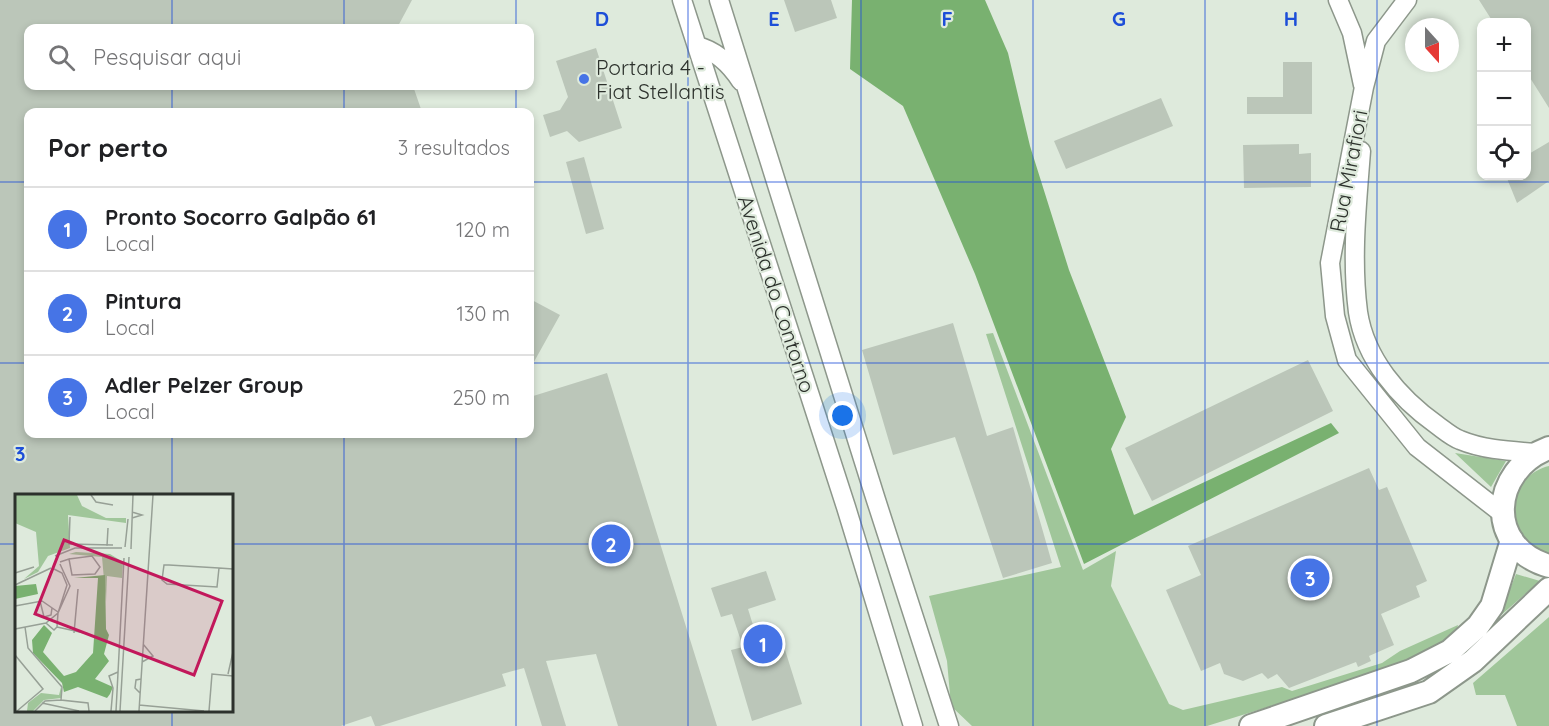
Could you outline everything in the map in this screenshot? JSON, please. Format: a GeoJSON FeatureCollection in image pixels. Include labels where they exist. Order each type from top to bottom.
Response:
{"type":"FeatureCollection","features":[{"type":"Feature","properties":{"kind":"main road"},"geometry":{"type":"LineString","coordinates":[[1543,450],[1522,463],[1510,478],[1504,496],[1503,514],[1512,540],[1524,554],[1549,566]]}},
{"type":"Feature","properties":{"kind":"main road"},"geometry":{"type":"LineString","coordinates":[[1251,726],[1411,671],[1450,651],[1478,626],[1492,606],[1512,540]]}},
{"type":"Feature","properties":{"kind":"main road"},"geometry":{"type":"LineString","coordinates":[[1326,726],[1429,692],[1473,661],[1549,590]]}},
{"type":"Feature","properties":{"kind":"street","name":"Avenida do Contorno"},"geometry":{"type":"LineString","coordinates":[[682,0],[846,507],[913,726]]}},
{"type":"Feature","properties":{"kind":"street","name":"Avenida do Contorno"},"geometry":{"type":"LineString","coordinates":[[719,0],[949,726]]}},
{"type":"Feature","properties":{"kind":"street"},"geometry":{"type":"LineString","coordinates":[[1338,0],[1352,33],[1364,87]]}},
{"type":"Feature","properties":{"kind":"street"},"geometry":{"type":"LineString","coordinates":[[1364,87],[1376,41],[1407,0]]}},
{"type":"Feature","properties":{"kind":"street"},"geometry":{"type":"LineString","coordinates":[[697,46],[721,57],[734,69],[747,90]]}},
{"type":"Feature","properties":{"kind":"street","name":"Rua Mirafiori"},"geometry":{"type":"LineString","coordinates":[[1364,87],[1355,243],[1358,313],[1370,353],[1395,388],[1421,414],[1459,440],[1499,450],[1543,450]]}},
{"type":"Feature","properties":{"kind":"street","name":"Rua Mirafiori"},"geometry":{"type":"LineString","coordinates":[[1364,87],[1330,263],[1335,316],[1347,360],[1417,447],[1503,514]]}},
{"type":"Feature","properties":{"kind":"green space"},"geometry":{"type":"Polygon","coordinates":[[[852,0],[985,0],[1008,53],[1030,146],[1069,270],[1126,417],[1111,449],[1134,515],[1331,423],[1339,433],[1084,564],[975,274],[903,106],[850,69],[852,0]]]}},
{"type":"Feature","properties":{"kind":"green space"},"geometry":{"type":"Polygon","coordinates":[[[993,333],[1083,570],[1116,551],[1111,586],[1169,704],[1183,710],[1282,687],[1292,691],[1382,663],[1400,651],[1458,625],[1456,634],[1405,664],[1207,726],[972,726],[951,706],[947,661],[929,596],[1061,567],[986,334],[993,333]]]}},
{"type":"Feature","properties":{"kind":"green space"},"geometry":{"type":"Polygon","coordinates":[[[1455,453],[1506,461],[1491,487],[1455,453]]]}},
{"type":"Feature","properties":{"kind":"green space"},"geometry":{"type":"Polygon","coordinates":[[[1549,466],[1549,559],[1517,534],[1513,504],[1514,497],[1525,479],[1549,466]]]}},
{"type":"Feature","properties":{"kind":"green space"},"geometry":{"type":"Polygon","coordinates":[[[1516,574],[1540,581],[1499,617],[1516,574]]]}},
{"type":"Feature","properties":{"kind":"green space"},"geometry":{"type":"Polygon","coordinates":[[[1549,617],[1549,726],[1517,726],[1505,695],[1476,695],[1473,683],[1549,617]]]}},
{"type":"Feature","properties":{"kind":"building"},"geometry":{"type":"Polygon","coordinates":[[[0,0],[412,0],[399,24],[24,24],[24,90],[414,90],[421,108],[24,108],[24,438],[534,438],[534,396],[607,373],[717,726],[618,726],[596,654],[546,661],[566,726],[542,726],[524,668],[502,674],[506,686],[380,726],[375,726],[371,716],[341,726],[0,726],[0,0]]]}},
{"type":"Feature","properties":{"kind":"building"},"geometry":{"type":"Polygon","coordinates":[[[784,0],[831,0],[837,18],[795,32],[784,0]]]}},
{"type":"Feature","properties":{"kind":"building"},"geometry":{"type":"Polygon","coordinates":[[[1479,0],[1549,0],[1549,108],[1531,79],[1531,18],[1490,18],[1479,0]]]}},
{"type":"Feature","properties":{"kind":"building","name":"Portaria 4 - Fiat Stellantis"},"geometry":{"type":"Polygon","coordinates":[[[596,48],[622,128],[579,142],[567,131],[550,137],[543,115],[560,110],[568,97],[556,61],[596,48]]]}},
{"type":"Feature","properties":{"kind":"building"},"geometry":{"type":"Polygon","coordinates":[[[1283,62],[1312,62],[1312,114],[1247,114],[1247,97],[1283,97],[1283,62]]]}},
{"type":"Feature","properties":{"kind":"building"},"geometry":{"type":"Polygon","coordinates":[[[1161,98],[1173,126],[1066,169],[1054,141],[1161,98]]]}},
{"type":"Feature","properties":{"kind":"building"},"geometry":{"type":"Polygon","coordinates":[[[1549,142],[1549,181],[1517,203],[1508,180],[1531,180],[1531,153],[1549,142]]]}},
{"type":"Feature","properties":{"kind":"building"},"geometry":{"type":"Polygon","coordinates":[[[1299,144],[1299,154],[1311,153],[1311,187],[1244,188],[1243,145],[1299,144]]]}},
{"type":"Feature","properties":{"kind":"building"},"geometry":{"type":"Polygon","coordinates":[[[584,157],[604,229],[586,234],[566,162],[584,157]]]}},
{"type":"Feature","properties":{"kind":"building"},"geometry":{"type":"Polygon","coordinates":[[[534,301],[560,315],[534,362],[534,301]]]}},
{"type":"Feature","properties":{"kind":"building"},"geometry":{"type":"Polygon","coordinates":[[[953,323],[987,436],[1013,427],[1052,563],[1003,578],[955,437],[893,455],[862,350],[953,323]]]}},
{"type":"Feature","properties":{"kind":"building"},"geometry":{"type":"Polygon","coordinates":[[[1308,360],[1333,411],[1152,501],[1125,448],[1308,360]]]}},
{"type":"Feature","properties":{"kind":"building"},"geometry":{"type":"Polygon","coordinates":[[[1369,468],[1379,490],[1387,487],[1427,581],[1416,586],[1420,597],[1381,614],[1394,645],[1369,656],[1371,661],[1358,667],[1356,662],[1289,688],[1277,674],[1268,679],[1262,673],[1243,681],[1224,674],[1220,663],[1201,671],[1166,590],[1201,575],[1188,546],[1369,468]]]}},
{"type":"Feature","properties":{"kind":"building"},"geometry":{"type":"Polygon","coordinates":[[[766,571],[776,600],[748,609],[758,641],[780,634],[802,704],[752,721],[731,650],[743,647],[732,614],[721,617],[711,588],[766,571]]]}},
{"type":"Feature","properties":{"kind":"place","name":"Portaria 4 - Fiat Stellantis"},"geometry":{"type":"Point","coordinates":[584,79]}},
{"type":"Feature","properties":{"kind":"place","name":"Pintura"},"geometry":{"type":"Point","coordinates":[611,544]}},
{"type":"Feature","properties":{"kind":"place","name":"Adler Pelzer Group"},"geometry":{"type":"Point","coordinates":[1310,578]}},
{"type":"Feature","properties":{"kind":"place","name":"Pronto Socorro Galpão 61"},"geometry":{"type":"Point","coordinates":[763,644]}}]}
